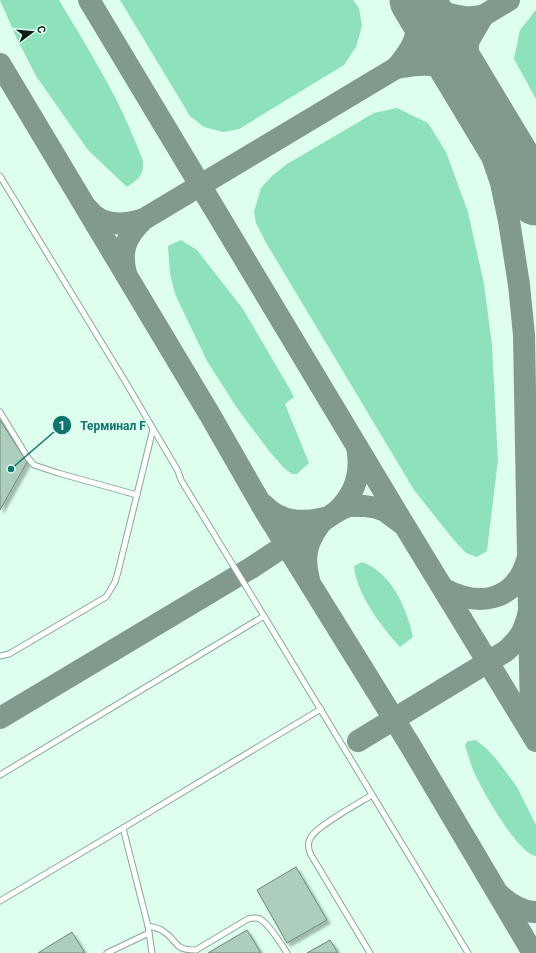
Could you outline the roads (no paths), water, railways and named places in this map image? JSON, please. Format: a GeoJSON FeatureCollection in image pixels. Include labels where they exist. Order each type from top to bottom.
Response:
{"type":"FeatureCollection","features":[{"type":"Feature","properties":{"kind":"lane"},"geometry":{"type":"LineString","coordinates":[[0,176],[153,429],[178,471],[181,480],[468,953]]}},
{"type":"Feature","properties":{"kind":"lane"},"geometry":{"type":"LineString","coordinates":[[0,412],[28,458],[34,465],[137,495]]}},
{"type":"Feature","properties":{"kind":"lane"},"geometry":{"type":"LineString","coordinates":[[0,656],[9,654],[106,597],[115,582],[118,572],[153,429]]}},
{"type":"Feature","properties":{"kind":"lane"},"geometry":{"type":"LineString","coordinates":[[0,774],[264,616]]}},
{"type":"Feature","properties":{"kind":"lane"},"geometry":{"type":"LineString","coordinates":[[0,901],[321,709]]}},
{"type":"Feature","properties":{"kind":"lane"},"geometry":{"type":"LineString","coordinates":[[370,953],[310,855],[308,845],[310,839],[318,828],[372,795]]}},
{"type":"Feature","properties":{"kind":"lane"},"geometry":{"type":"LineString","coordinates":[[123,828],[148,926],[152,953]]}},
{"type":"Feature","properties":{"kind":"lane"},"geometry":{"type":"LineString","coordinates":[[148,926],[164,931],[176,945],[182,948],[197,951],[248,919],[256,918],[261,919],[266,924],[287,953]]}},
{"type":"Feature","properties":{"kind":"lane"},"geometry":{"type":"LineString","coordinates":[[107,953],[149,933]]}},
{"type":"Feature","properties":{"kind":"place","name":"Терминал F"},"geometry":{"type":"Point","coordinates":[11,469]}}]}
